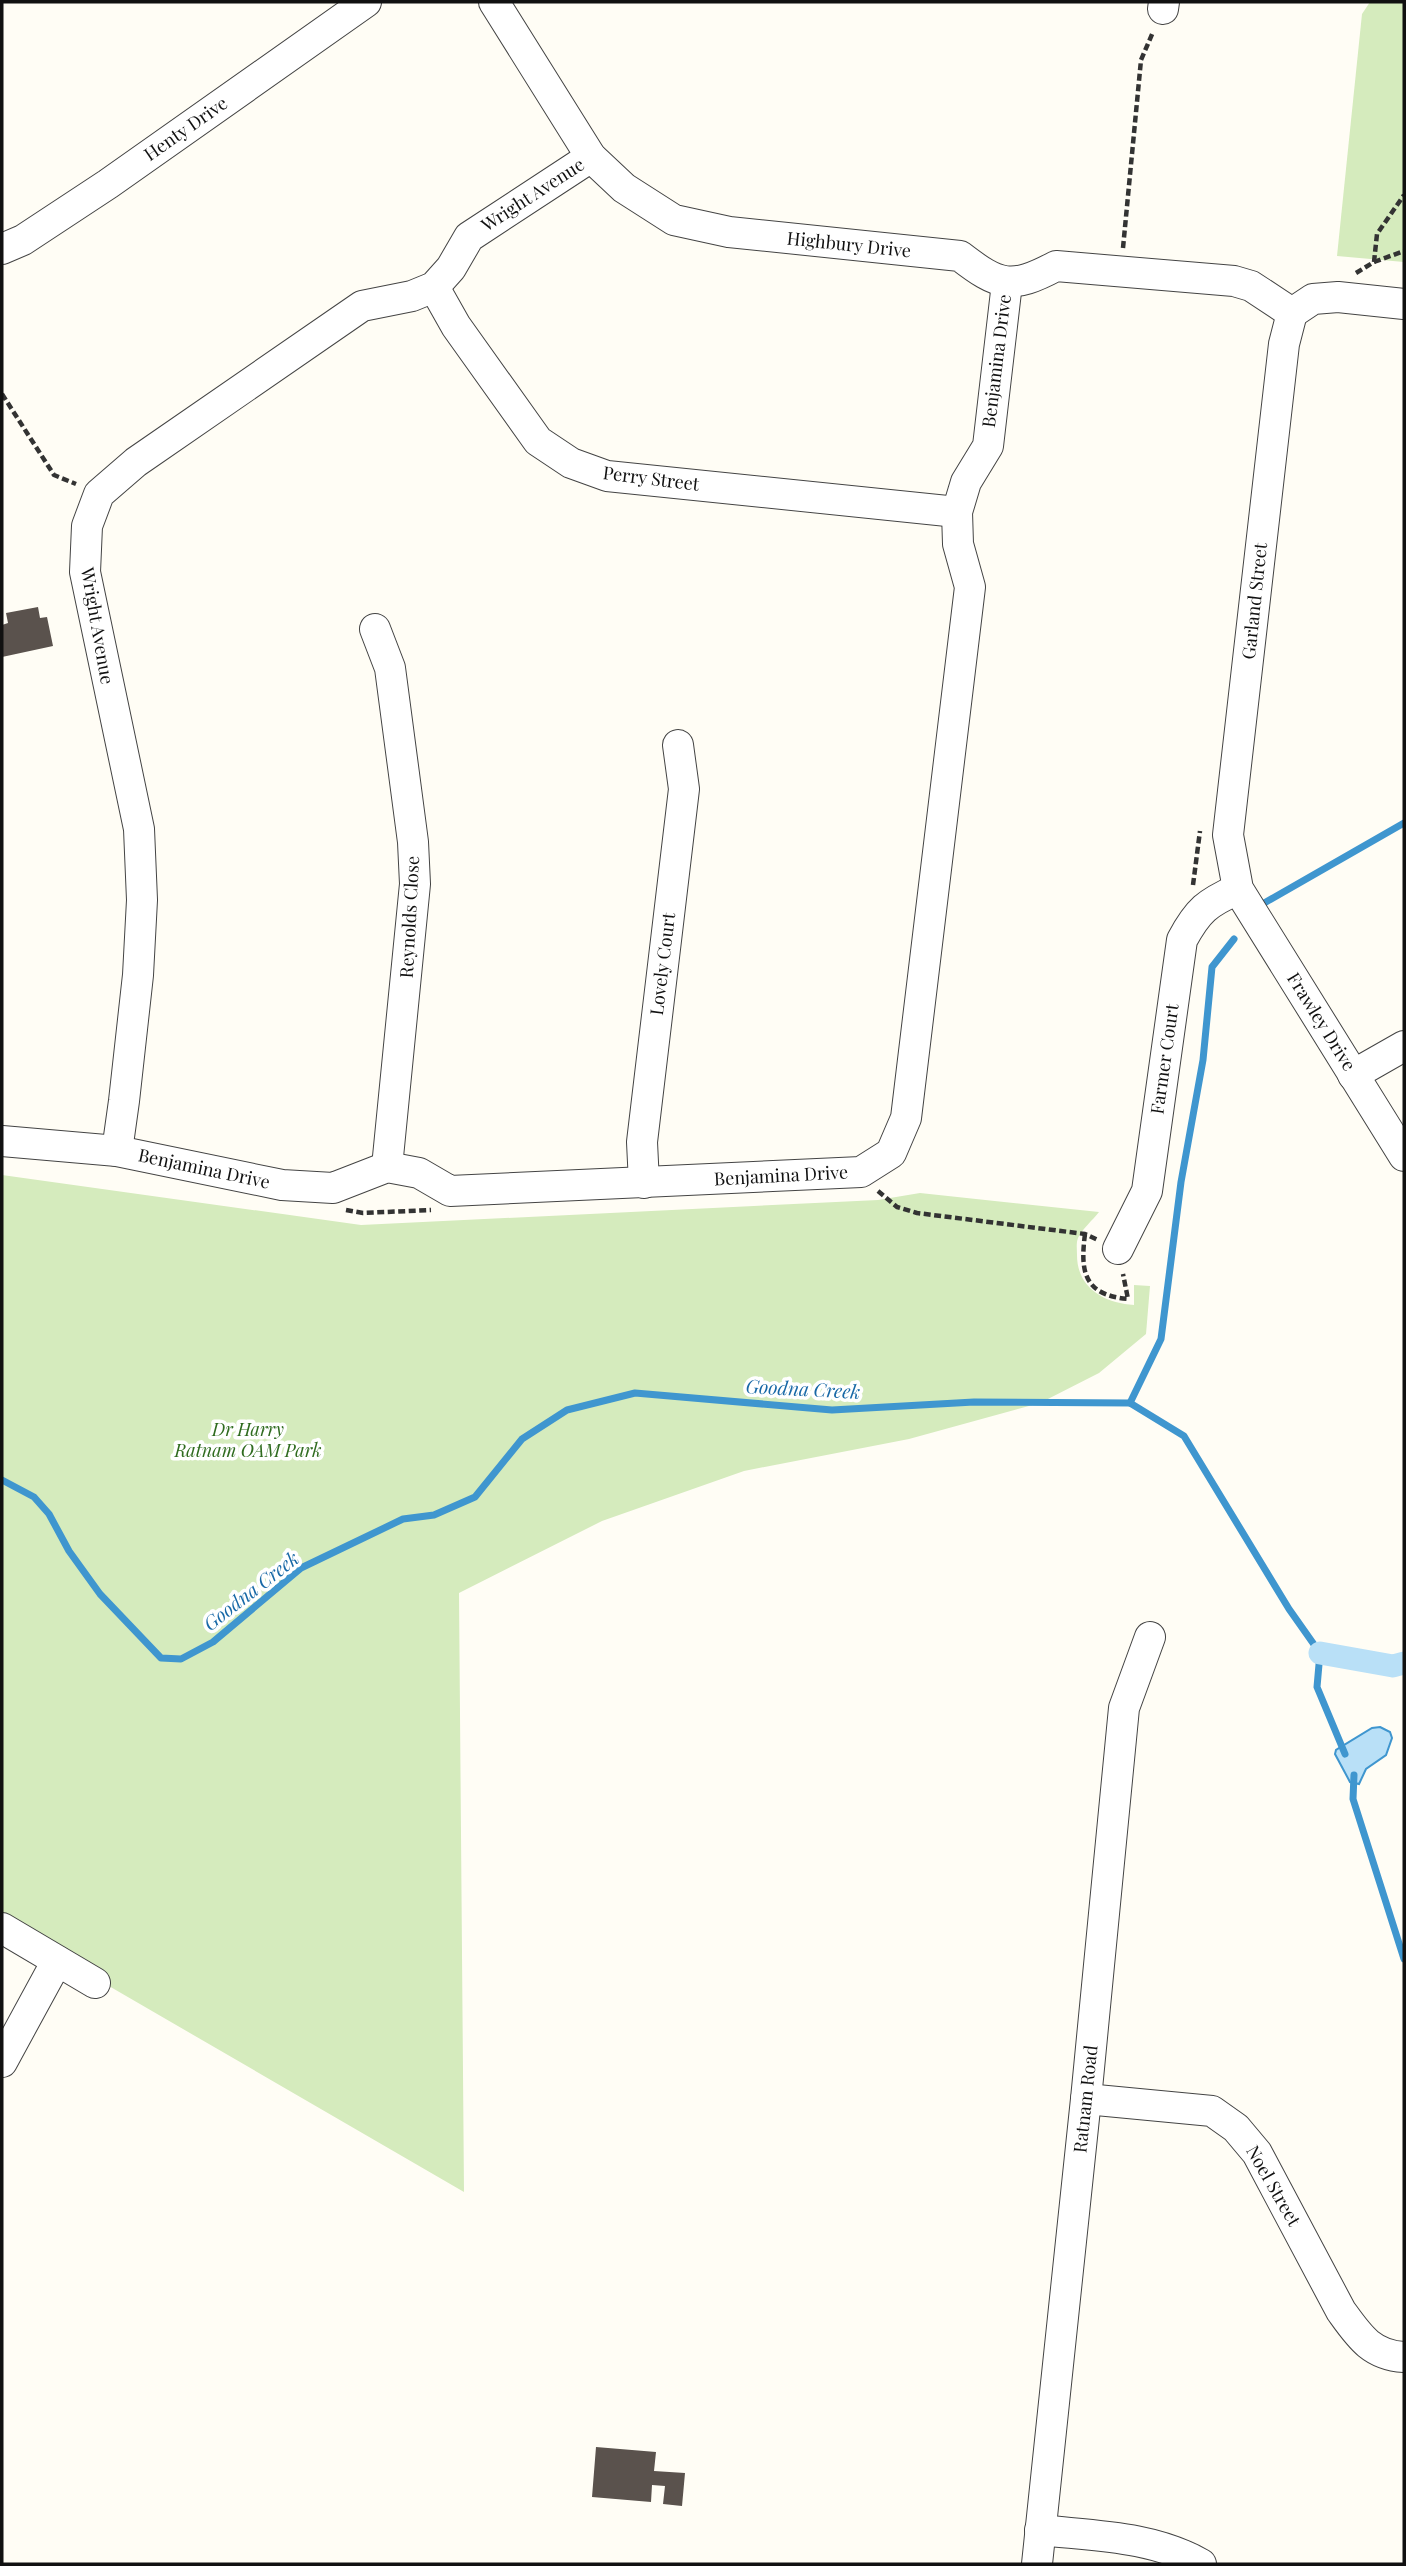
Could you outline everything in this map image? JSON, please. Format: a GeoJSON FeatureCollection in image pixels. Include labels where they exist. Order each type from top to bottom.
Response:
{"type":"FeatureCollection","features":[{"type":"Feature","properties":{"kind":"street","name":"Henty Drive"},"geometry":{"type":"LineString","coordinates":[[2,249],[23,240],[108,184],[366,2]]}},
{"type":"Feature","properties":{"kind":"street","name":"Highbury Drive"},"geometry":{"type":"LineString","coordinates":[[494,2],[592,157],[624,188],[674,220],[741,234],[960,256],[984,275],[1007,283]]}},
{"type":"Feature","properties":{"kind":"street","name":"Wright Avenue"},"geometry":{"type":"LineString","coordinates":[[117,1151],[136,987],[142,900],[139,829],[85,572],[87,526],[99,494],[136,462],[362,306],[412,296],[434,287],[451,268],[469,237],[592,157]]}},
{"type":"Feature","properties":{"kind":"street"},"geometry":{"type":"LineString","coordinates":[[1007,283],[1030,280],[1056,266],[1234,281],[1251,286],[1292,313],[1313,299],[1338,297],[1404,304]]}},
{"type":"Feature","properties":{"kind":"street","name":"Benjamina Drive"},"geometry":{"type":"LineString","coordinates":[[2,1141],[117,1151],[282,1185],[333,1188],[387,1167],[419,1173],[450,1191],[861,1172],[891,1153],[906,1118],[970,587],[958,544],[957,512],[965,482],[988,446],[1007,283]]}},
{"type":"Feature","properties":{"kind":"street","name":"Perry Street"},"geometry":{"type":"LineString","coordinates":[[434,287],[456,326],[538,441],[571,463],[607,476],[957,512]]}},
{"type":"Feature","properties":{"kind":"street","name":"Garland Street"},"geometry":{"type":"LineString","coordinates":[[1238,888],[1228,835],[1284,344],[1292,313]]}},
{"type":"Feature","properties":{"kind":"street","name":"Reynolds Close"},"geometry":{"type":"LineString","coordinates":[[375,629],[390,668],[413,842],[415,884],[387,1167]]}},
{"type":"Feature","properties":{"kind":"street","name":"Lovely Court"},"geometry":{"type":"LineString","coordinates":[[644,1183],[642,1142],[684,789],[678,745]]}},
{"type":"Feature","properties":{"kind":"street","name":"Frawley Drive"},"geometry":{"type":"LineString","coordinates":[[1238,888],[1404,1156]]}},
{"type":"Feature","properties":{"kind":"street","name":"Farmer Court"},"geometry":{"type":"LineString","coordinates":[[1118,1249],[1147,1191],[1181,940],[1195,916],[1210,901],[1238,888]]}},
{"type":"Feature","properties":{"kind":"street"},"geometry":{"type":"LineString","coordinates":[[1353,1075],[1404,1046]]}},
{"type":"Feature","properties":{"kind":"street","name":"Ratnam Road"},"geometry":{"type":"LineString","coordinates":[[1037,2564],[1087,2099],[1124,1708],[1150,1637]]}},
{"type":"Feature","properties":{"kind":"street"},"geometry":{"type":"LineString","coordinates":[[2,1928],[95,1983]]}},
{"type":"Feature","properties":{"kind":"street"},"geometry":{"type":"LineString","coordinates":[[2,2062],[58,1961]]}},
{"type":"Feature","properties":{"kind":"street","name":"Noel Street"},"geometry":{"type":"LineString","coordinates":[[1087,2099],[1212,2112],[1236,2127],[1257,2153],[1341,2311],[1356,2332],[1371,2348],[1404,2357]]}},
{"type":"Feature","properties":{"kind":"street"},"geometry":{"type":"LineString","coordinates":[[1040,2530],[1144,2542],[1201,2564]]}},
{"type":"Feature","properties":{"kind":"path"},"geometry":{"type":"LineString","coordinates":[[1121,270],[1141,60],[1163,5]]}},
{"type":"Feature","properties":{"kind":"path"},"geometry":{"type":"LineString","coordinates":[[1374,262],[1404,251]]}},
{"type":"Feature","properties":{"kind":"path"},"geometry":{"type":"LineString","coordinates":[[2,394],[54,475],[99,494]]}},
{"type":"Feature","properties":{"kind":"path"},"geometry":{"type":"LineString","coordinates":[[861,1172],[897,1207],[917,1213],[1085,1234],[1118,1249],[1128,1299],[1111,1297],[1096,1289],[1085,1277],[1082,1260],[1085,1234]]}},
{"type":"Feature","properties":{"kind":"green space"},"geometry":{"type":"Polygon","coordinates":[[[1370,2],[1404,2],[1404,262],[1337,256],[1362,14],[1370,2]]]}},
{"type":"Feature","properties":{"kind":"green space","name":"Dr Harry Ratnam OAM Park"},"geometry":{"type":"Polygon","coordinates":[[[2,1175],[361,1225],[878,1200],[920,1193],[1099,1212],[1077,1240],[1078,1267],[1087,1285],[1094,1292],[1123,1304],[1134,1305],[1134,1285],[1150,1286],[1146,1334],[1099,1373],[1040,1403],[909,1439],[744,1471],[602,1521],[459,1593],[464,2192],[2,1924],[2,1175]]]}},
{"type":"Feature","properties":{"kind":"water"},"geometry":{"type":"Polygon","coordinates":[[[1380,1727],[1390,1732],[1392,1738],[1386,1755],[1366,1769],[1359,1784],[1350,1782],[1335,1754],[1336,1750],[1372,1728],[1380,1727]]]}},
{"type":"Feature","properties":{"kind":"building"},"geometry":{"type":"Polygon","coordinates":[[[38,607],[40,618],[47,617],[53,646],[2,657],[2,625],[8,623],[6,613],[38,607]]]}},
{"type":"Feature","properties":{"kind":"building"},"geometry":{"type":"Polygon","coordinates":[[[596,2447],[656,2452],[654,2471],[685,2473],[682,2506],[663,2504],[665,2486],[652,2485],[651,2502],[592,2497],[596,2447]]]}},
{"type":"Feature","properties":{"kind":"waterway"},"geometry":{"type":"LineString","coordinates":[[1259,906],[1404,823]]}},
{"type":"Feature","properties":{"kind":"waterway"},"geometry":{"type":"LineString","coordinates":[[1130,1403],[1161,1339],[1181,1182],[1203,1060],[1212,967],[1234,939]]}},
{"type":"Feature","properties":{"kind":"waterway","name":"Goodna Creek"},"geometry":{"type":"LineString","coordinates":[[2,1480],[34,1497],[49,1514],[69,1551],[100,1594],[161,1658],[181,1659],[213,1642],[301,1568],[403,1519],[434,1515],[475,1497],[522,1439],[567,1410],[635,1393],[832,1410],[974,1402],[1130,1403],[1184,1436],[1289,1609],[1320,1653],[1317,1687],[1345,1754]]}},
{"type":"Feature","properties":{"kind":"waterway"},"geometry":{"type":"LineString","coordinates":[[1320,1653],[1393,1666],[1404,1663]]}},
{"type":"Feature","properties":{"kind":"waterway","name":"Goodna Creek"},"geometry":{"type":"LineString","coordinates":[[1354,1775],[1353,1799],[1404,1959]]}}]}
